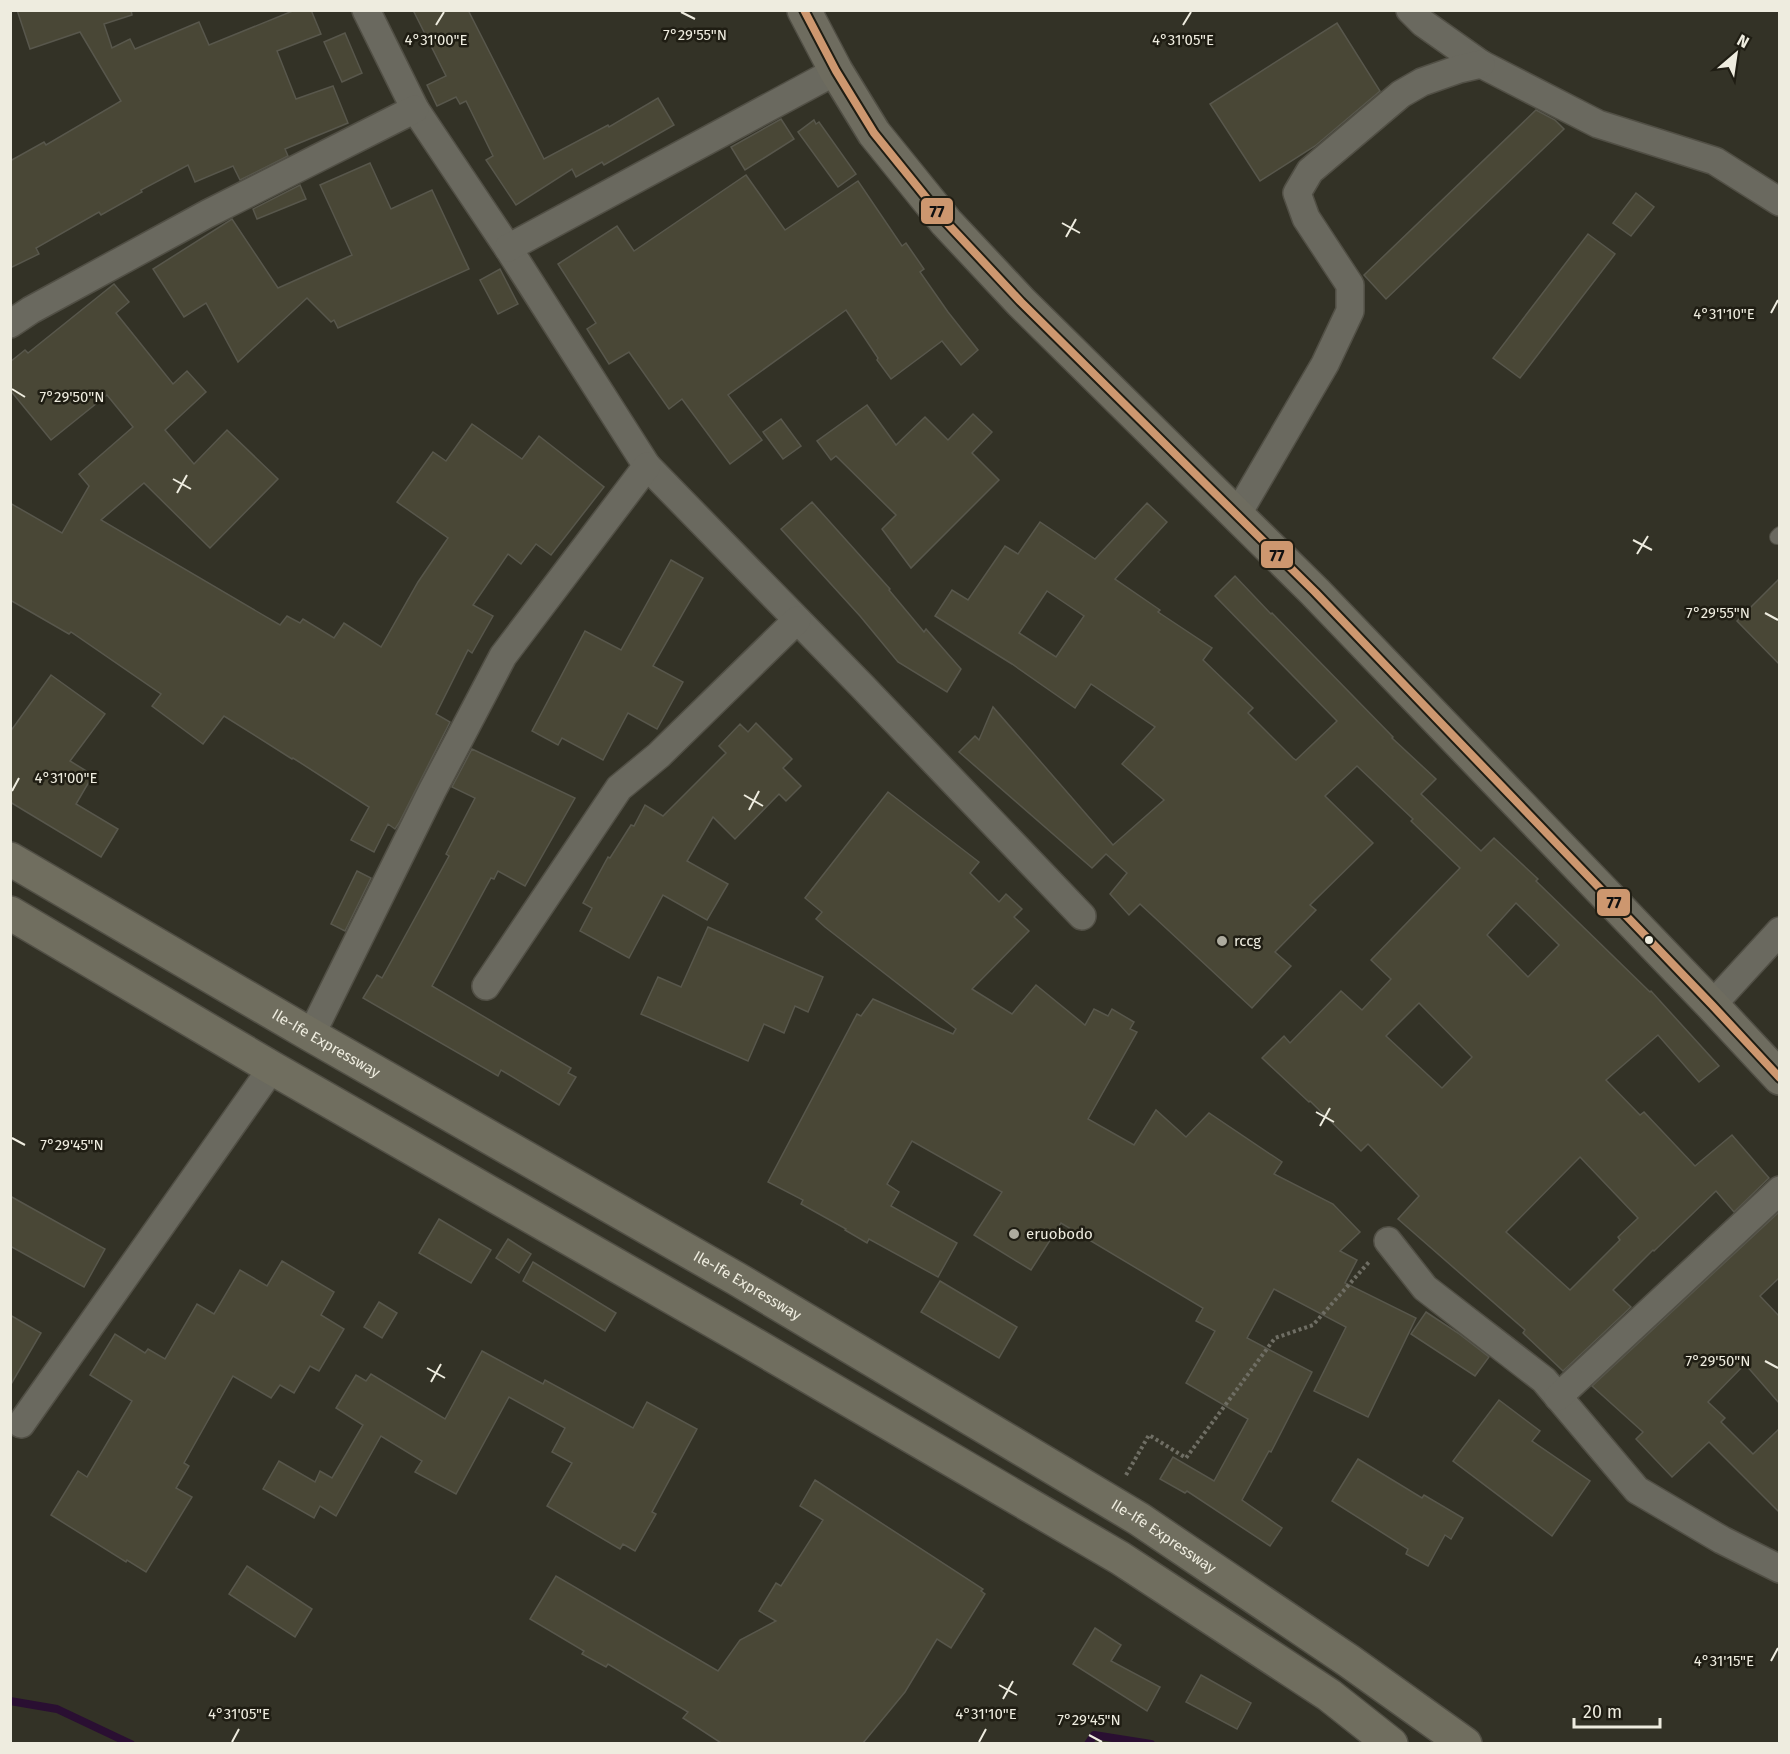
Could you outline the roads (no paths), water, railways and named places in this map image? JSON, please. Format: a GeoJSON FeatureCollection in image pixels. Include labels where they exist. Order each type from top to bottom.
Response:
{"type":"FeatureCollection","features":[{"type":"Feature","properties":{"kind":"main road"},"geometry":{"type":"LineString","coordinates":[[804,10],[836,71],[874,133],[946,222],[1021,302],[1315,592],[1712,1005],[1779,1078]]}},
{"type":"Feature","properties":{"kind":"main road","name":"Ile-Ife Expressway"},"geometry":{"type":"LineString","coordinates":[[10,859],[738,1280],[1139,1519],[1349,1660],[1465,1743]]}},
{"type":"Feature","properties":{"kind":"main road"},"geometry":{"type":"LineString","coordinates":[[10,913],[272,1068],[733,1332],[1120,1558],[1329,1695],[1391,1743]]}},
{"type":"Feature","properties":{"kind":"street"},"geometry":{"type":"LineString","coordinates":[[366,10],[415,109],[508,248],[646,466],[1082,916]]}},
{"type":"Feature","properties":{"kind":"street"},"geometry":{"type":"LineString","coordinates":[[1410,10],[1423,23],[1481,64],[1598,124],[1715,161],[1779,202]]}},
{"type":"Feature","properties":{"kind":"street"},"geometry":{"type":"LineString","coordinates":[[1237,515],[1325,364],[1350,311],[1350,285],[1306,219],[1297,193],[1310,171],[1401,94],[1422,82],[1481,64]]}},
{"type":"Feature","properties":{"kind":"street"},"geometry":{"type":"LineString","coordinates":[[508,248],[836,71]]}},
{"type":"Feature","properties":{"kind":"street"},"geometry":{"type":"LineString","coordinates":[[10,324],[207,214],[415,109]]}},
{"type":"Feature","properties":{"kind":"street"},"geometry":{"type":"LineString","coordinates":[[311,1035],[432,791],[503,656],[646,466]]}},
{"type":"Feature","properties":{"kind":"street"},"geometry":{"type":"LineString","coordinates":[[486,986],[619,788],[659,755],[797,620]]}},
{"type":"Feature","properties":{"kind":"street"},"geometry":{"type":"LineString","coordinates":[[1712,1005],[1779,931]]}},
{"type":"Feature","properties":{"kind":"street"},"geometry":{"type":"LineString","coordinates":[[21,1424],[272,1068]]}},
{"type":"Feature","properties":{"kind":"street"},"geometry":{"type":"LineString","coordinates":[[1558,1397],[1779,1190]]}},
{"type":"Feature","properties":{"kind":"street"},"geometry":{"type":"LineString","coordinates":[[1388,1241],[1425,1288],[1544,1380],[1637,1490],[1722,1540],[1779,1569]]}},
{"type":"Feature","properties":{"kind":"waterway"},"geometry":{"type":"LineString","coordinates":[[10,1701],[57,1709],[131,1744]]}},
{"type":"Feature","properties":{"kind":"waterway"},"geometry":{"type":"LineString","coordinates":[[1088,1744],[1094,1735],[1151,1744]]}},
{"type":"Feature","properties":{"kind":"place","name":"rccg"},"geometry":{"type":"Point","coordinates":[1222,941]}},
{"type":"Feature","properties":{"kind":"place","name":"eruobodo"},"geometry":{"type":"Point","coordinates":[1014,1234]}}]}
